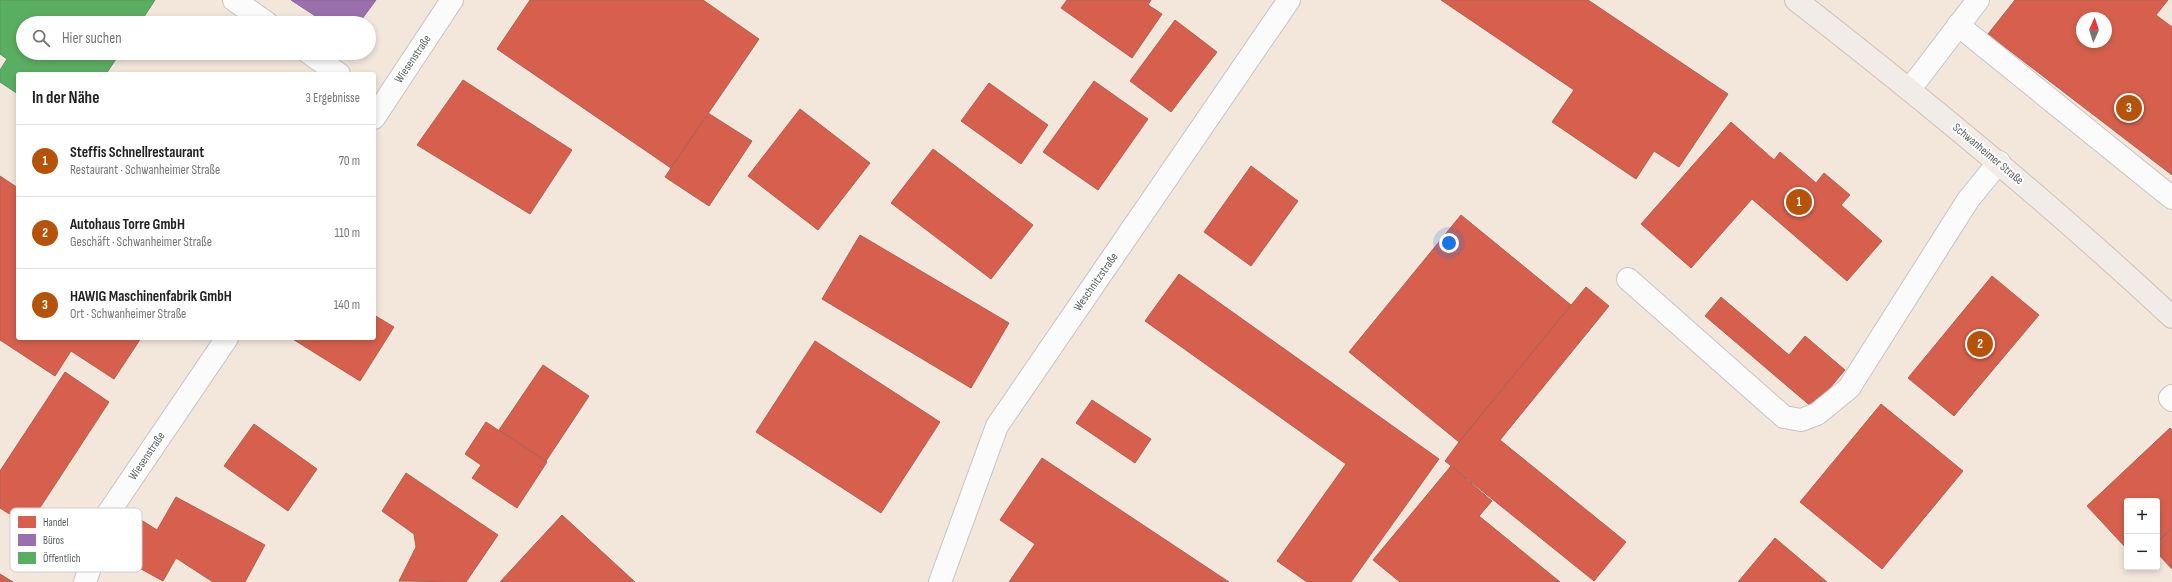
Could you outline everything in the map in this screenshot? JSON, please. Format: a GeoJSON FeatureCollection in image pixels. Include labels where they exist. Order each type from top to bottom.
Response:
{"type":"FeatureCollection","features":[{"type":"Feature","properties":{"kind":"main road","name":"Schwanheimer Straße"},"geometry":{"type":"LineString","coordinates":[[1796,0],[1910,89],[1998,162],[2172,317]]}},
{"type":"Feature","properties":{"kind":"street"},"geometry":{"type":"LineString","coordinates":[[234,0],[257,16]]}},
{"type":"Feature","properties":{"kind":"street","name":"Wiesenstraße"},"geometry":{"type":"LineString","coordinates":[[377,107],[452,0]]}},
{"type":"Feature","properties":{"kind":"street","name":"Weschnitzstraße"},"geometry":{"type":"LineString","coordinates":[[940,582],[997,426],[1289,0]]}},
{"type":"Feature","properties":{"kind":"street"},"geometry":{"type":"LineString","coordinates":[[1910,89],[1978,0]]}},
{"type":"Feature","properties":{"kind":"street"},"geometry":{"type":"LineString","coordinates":[[1958,25],[2172,198]]}},
{"type":"Feature","properties":{"kind":"street"},"geometry":{"type":"LineString","coordinates":[[319,60],[336,72]]}},
{"type":"Feature","properties":{"kind":"street"},"geometry":{"type":"LineString","coordinates":[[1628,279],[1784,417],[1801,420],[1817,414],[1849,388],[1968,200],[1998,162]]}},
{"type":"Feature","properties":{"kind":"street","name":"Wiesenstraße"},"geometry":{"type":"LineString","coordinates":[[112,508],[226,340]]}},
{"type":"Feature","properties":{"kind":"street"},"geometry":{"type":"LineString","coordinates":[[2172,396],[2170,398],[2172,400]]}},
{"type":"Feature","properties":{"kind":"street","name":"Wiesenstraße"},"geometry":{"type":"LineString","coordinates":[[86,582],[89,572]]}},
{"type":"Feature","properties":{"kind":"shaded area"},"geometry":{"type":"Polygon","coordinates":[[[0,0],[2172,0],[2172,582],[0,582],[0,0]]]}},
{"type":"Feature","properties":{"kind":"building: Handel"},"geometry":{"type":"Polygon","coordinates":[[[530,0],[703,0],[759,39],[671,168],[497,49],[530,0]]]}},
{"type":"Feature","properties":{"kind":"building: Handel"},"geometry":{"type":"Polygon","coordinates":[[[1067,0],[1151,0],[1148,5],[1162,14],[1132,58],[1061,8],[1067,0]]]}},
{"type":"Feature","properties":{"kind":"building: Handel"},"geometry":{"type":"Polygon","coordinates":[[[1441,0],[1588,0],[1728,94],[1679,167],[1654,151],[1636,179],[1552,122],[1574,90],[1441,0]]]}},
{"type":"Feature","properties":{"kind":"building: Handel"},"geometry":{"type":"Polygon","coordinates":[[[2015,0],[2168,0],[2156,15],[2172,27],[2172,175],[1988,34],[2015,0]]]}},
{"type":"Feature","properties":{"kind":"building: Handel"},"geometry":{"type":"Polygon","coordinates":[[[1175,20],[1217,52],[1171,112],[1130,81],[1175,20]]]}},
{"type":"Feature","properties":{"kind":"building: Handel"},"geometry":{"type":"Polygon","coordinates":[[[463,80],[572,150],[530,214],[417,145],[463,80]]]}},
{"type":"Feature","properties":{"kind":"building: Handel"},"geometry":{"type":"Polygon","coordinates":[[[1094,81],[1148,119],[1098,190],[1043,152],[1094,81]]]}},
{"type":"Feature","properties":{"kind":"building: Handel"},"geometry":{"type":"Polygon","coordinates":[[[989,83],[1048,125],[1021,164],[961,121],[989,83]]]}},
{"type":"Feature","properties":{"kind":"building: Handel"},"geometry":{"type":"Polygon","coordinates":[[[800,109],[870,163],[818,230],[748,176],[800,109]]]}},
{"type":"Feature","properties":{"kind":"building: Handel"},"geometry":{"type":"Polygon","coordinates":[[[708,113],[752,141],[709,206],[665,177],[708,113]]]}},
{"type":"Feature","properties":{"kind":"building: Handel"},"geometry":{"type":"Polygon","coordinates":[[[1731,122],[1774,160],[1780,152],[1816,183],[1824,173],[1850,195],[1841,205],[1882,241],[1847,281],[1752,199],[1691,268],[1641,224],[1731,122]]]}},
{"type":"Feature","properties":{"kind":"building: Handel"},"geometry":{"type":"Polygon","coordinates":[[[933,149],[1033,225],[991,279],[891,203],[933,149]]]}},
{"type":"Feature","properties":{"kind":"building: Handel"},"geometry":{"type":"Polygon","coordinates":[[[1251,166],[1298,201],[1251,266],[1204,232],[1251,166]]]}},
{"type":"Feature","properties":{"kind":"building: Handel"},"geometry":{"type":"Polygon","coordinates":[[[0,176],[16,187],[16,340],[140,340],[114,379],[71,351],[55,376],[0,340],[0,176]]]}},
{"type":"Feature","properties":{"kind":"building: Handel"},"geometry":{"type":"Polygon","coordinates":[[[1461,215],[1571,305],[1459,442],[1349,352],[1461,215]]]}},
{"type":"Feature","properties":{"kind":"building: Handel"},"geometry":{"type":"Polygon","coordinates":[[[860,235],[1009,323],[971,388],[822,299],[860,235]]]}},
{"type":"Feature","properties":{"kind":"building: Handel"},"geometry":{"type":"Polygon","coordinates":[[[1179,274],[1439,459],[1351,582],[1307,582],[1277,561],[1346,464],[1145,321],[1179,274]]]}},
{"type":"Feature","properties":{"kind":"building: Handel"},"geometry":{"type":"Polygon","coordinates":[[[1992,276],[2039,315],[1954,416],[1908,378],[1992,276]]]}},
{"type":"Feature","properties":{"kind":"building: Handel"},"geometry":{"type":"Polygon","coordinates":[[[1586,287],[1609,306],[1500,440],[1626,542],[1594,581],[1445,461],[1586,287]]]}},
{"type":"Feature","properties":{"kind":"building: Handel"},"geometry":{"type":"Polygon","coordinates":[[[1721,297],[1789,355],[1805,336],[1845,370],[1813,408],[1705,316],[1721,297]]]}},
{"type":"Feature","properties":{"kind":"building: Handel"},"geometry":{"type":"Polygon","coordinates":[[[376,316],[394,327],[360,381],[294,340],[376,340],[376,316]]]}},
{"type":"Feature","properties":{"kind":"building: Handel"},"geometry":{"type":"Polygon","coordinates":[[[815,341],[940,422],[881,513],[756,432],[815,341]]]}},
{"type":"Feature","properties":{"kind":"building: Handel"},"geometry":{"type":"Polygon","coordinates":[[[543,365],[589,396],[546,461],[499,430],[543,365]]]}},
{"type":"Feature","properties":{"kind":"building: Handel"},"geometry":{"type":"Polygon","coordinates":[[[65,372],[109,402],[40,508],[10,508],[10,514],[0,508],[0,471],[65,372]]]}},
{"type":"Feature","properties":{"kind":"building: Handel"},"geometry":{"type":"Polygon","coordinates":[[[1092,400],[1151,439],[1135,463],[1076,423],[1092,400]]]}},
{"type":"Feature","properties":{"kind":"building: Handel"},"geometry":{"type":"Polygon","coordinates":[[[1881,404],[1963,471],[1882,569],[1800,502],[1881,404]]]}},
{"type":"Feature","properties":{"kind":"building: Handel"},"geometry":{"type":"Polygon","coordinates":[[[486,422],[547,462],[517,508],[472,478],[481,465],[465,454],[486,422]]]}},
{"type":"Feature","properties":{"kind":"building: Handel"},"geometry":{"type":"Polygon","coordinates":[[[254,424],[317,469],[288,511],[224,466],[254,424]]]}},
{"type":"Feature","properties":{"kind":"building: Handel"},"geometry":{"type":"Polygon","coordinates":[[[2170,428],[2172,430],[2172,528],[2160,539],[2160,498],[2124,498],[2124,546],[2087,506],[2170,428]]]}},
{"type":"Feature","properties":{"kind":"building: Handel"},"geometry":{"type":"Polygon","coordinates":[[[1042,458],[1229,582],[1009,582],[1035,544],[1000,520],[1042,458]]]}},
{"type":"Feature","properties":{"kind":"building: Handel"},"geometry":{"type":"Polygon","coordinates":[[[1451,466],[1492,501],[1479,516],[1560,582],[1400,582],[1373,560],[1451,466]]]}},
{"type":"Feature","properties":{"kind":"building: Handel"},"geometry":{"type":"Polygon","coordinates":[[[406,473],[498,535],[466,582],[399,581],[416,547],[414,534],[382,511],[406,473]]]}},
{"type":"Feature","properties":{"kind":"building: Handel"},"geometry":{"type":"Polygon","coordinates":[[[176,497],[265,545],[245,582],[213,582],[176,558],[163,581],[142,569],[142,521],[157,530],[176,497]]]}},
{"type":"Feature","properties":{"kind":"building: Handel"},"geometry":{"type":"Polygon","coordinates":[[[562,515],[635,582],[500,582],[562,515]]]}},
{"type":"Feature","properties":{"kind":"building: Handel"},"geometry":{"type":"Polygon","coordinates":[[[2172,528],[2172,569],[2160,556],[2160,539],[2172,528]]]}},
{"type":"Feature","properties":{"kind":"building: Handel"},"geometry":{"type":"Polygon","coordinates":[[[1775,538],[1827,582],[1738,582],[1775,538]]]}},
{"type":"Feature","properties":{"kind":"building: Handel"},"geometry":{"type":"Polygon","coordinates":[[[0,574],[13,582],[0,582],[0,574]]]}},
{"type":"Feature","properties":{"kind":"building: Büros"},"geometry":{"type":"Polygon","coordinates":[[[291,0],[376,0],[364,16],[315,16],[291,0]]]}},
{"type":"Feature","properties":{"kind":"building: Öffentlich"},"geometry":{"type":"Polygon","coordinates":[[[0,0],[155,0],[145,16],[16,16],[16,60],[115,60],[107,72],[16,72],[16,93],[0,82],[0,70],[7,59],[0,54],[0,0]]]}},
{"type":"Feature","properties":{"kind":"place","name":"HAWIG Maschinenfabrik GmbH"},"geometry":{"type":"Point","coordinates":[2129,108]}},
{"type":"Feature","properties":{"kind":"place","name":"Steffis Schnellrestaurant"},"geometry":{"type":"Point","coordinates":[1799,202]}},
{"type":"Feature","properties":{"kind":"place","name":"Autohaus Torre GmbH"},"geometry":{"type":"Point","coordinates":[1980,344]}}]}
